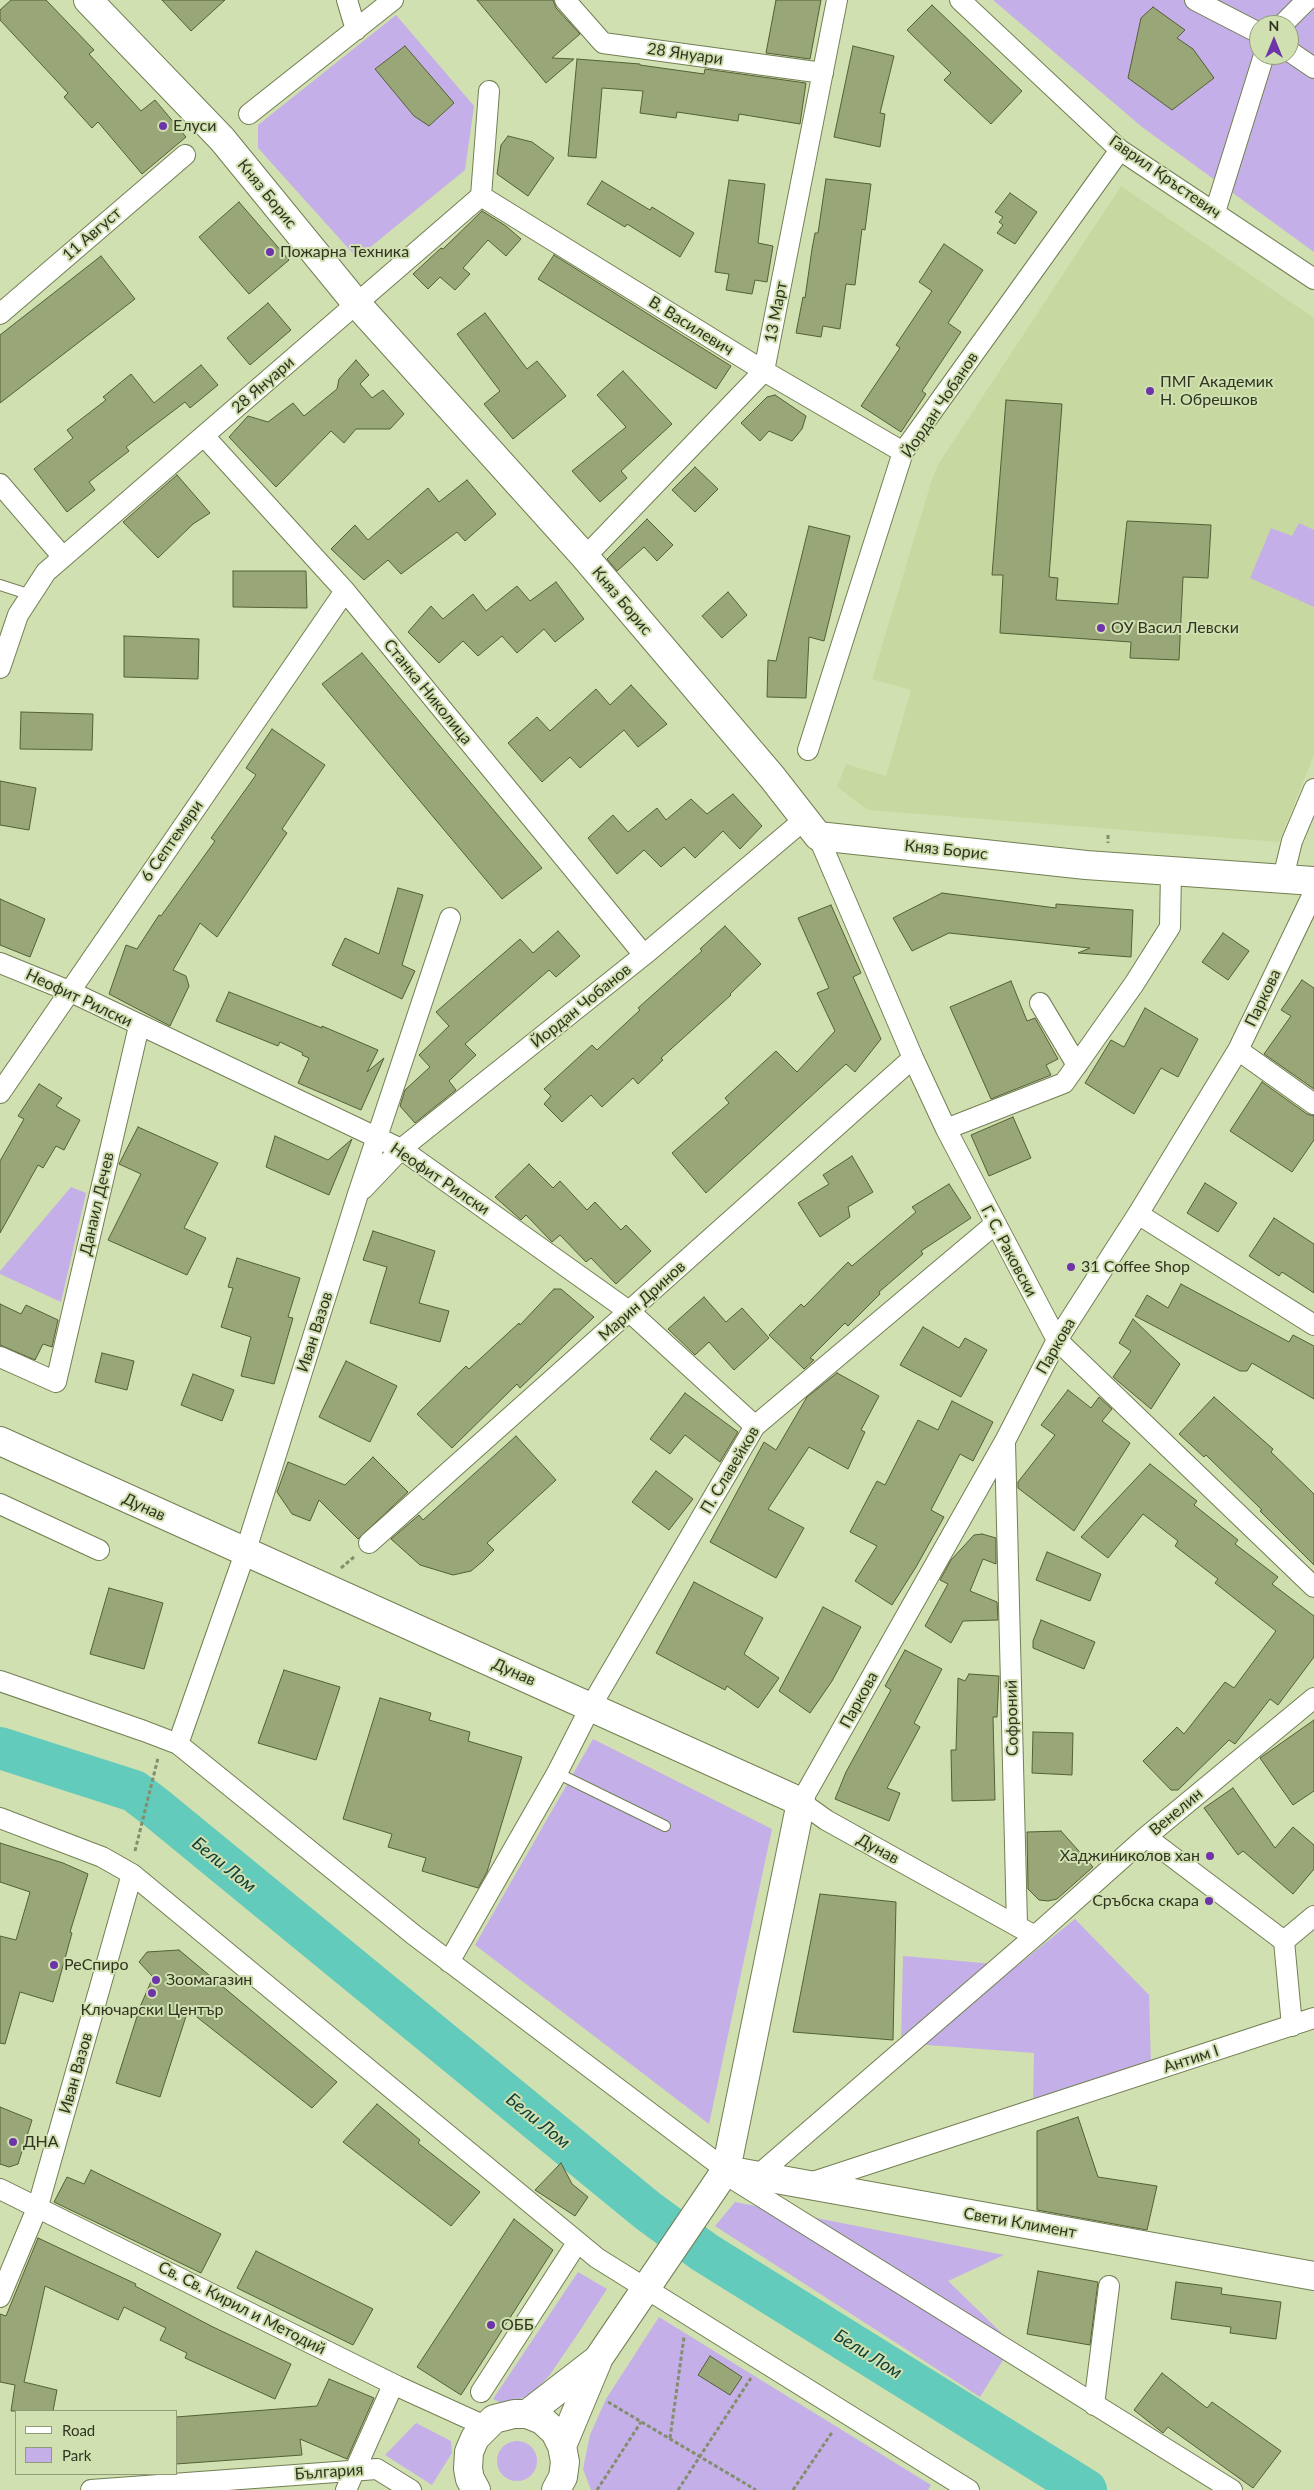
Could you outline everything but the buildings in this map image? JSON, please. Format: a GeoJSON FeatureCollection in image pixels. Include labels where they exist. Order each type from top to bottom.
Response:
{"type":"FeatureCollection","features":[{"type":"Feature","properties":{"kind":"street","name":"Княз Борис"},"geometry":{"type":"LineString","coordinates":[[88,0],[222,139],[356,303],[585,557],[812,827],[1086,865],[1314,881]]}},
{"type":"Feature","properties":{"kind":"street"},"geometry":{"type":"LineString","coordinates":[[346,0],[356,30]]}},
{"type":"Feature","properties":{"kind":"street"},"geometry":{"type":"LineString","coordinates":[[249,114],[393,0]]}},
{"type":"Feature","properties":{"kind":"street","name":"28 Януари"},"geometry":{"type":"LineString","coordinates":[[565,0],[603,43],[823,73]]}},
{"type":"Feature","properties":{"kind":"street","name":"13 Март"},"geometry":{"type":"LineString","coordinates":[[764,371],[837,0]]}},
{"type":"Feature","properties":{"kind":"street","name":"Гаврил Кръстевич"},"geometry":{"type":"LineString","coordinates":[[960,0],[1120,150],[1314,279]]}},
{"type":"Feature","properties":{"kind":"street"},"geometry":{"type":"LineString","coordinates":[[1195,0],[1249,28]]}},
{"type":"Feature","properties":{"kind":"street"},"geometry":{"type":"LineString","coordinates":[[1292,15],[1307,0]]}},
{"type":"Feature","properties":{"kind":"street"},"geometry":{"type":"LineString","coordinates":[[1299,58],[1314,68]]}},
{"type":"Feature","properties":{"kind":"street"},"geometry":{"type":"LineString","coordinates":[[1215,212],[1261,65]]}},
{"type":"Feature","properties":{"kind":"street"},"geometry":{"type":"LineString","coordinates":[[481,196],[489,91]]}},
{"type":"Feature","properties":{"kind":"street","name":"Йордан Чобанов"},"geometry":{"type":"LineString","coordinates":[[808,750],[903,452],[1120,150]]}},
{"type":"Feature","properties":{"kind":"street","name":"11 Август"},"geometry":{"type":"LineString","coordinates":[[0,314],[185,155]]}},
{"type":"Feature","properties":{"kind":"street","name":"28 Януари"},"geometry":{"type":"LineString","coordinates":[[0,668],[18,614],[46,572],[481,196]]}},
{"type":"Feature","properties":{"kind":"street","name":"В. Василевич"},"geometry":{"type":"LineString","coordinates":[[481,196],[764,371],[903,452]]}},
{"type":"Feature","properties":{"kind":"street"},"geometry":{"type":"LineString","coordinates":[[585,557],[764,371]]}},
{"type":"Feature","properties":{"kind":"street","name":"Станка Николица"},"geometry":{"type":"LineString","coordinates":[[204,436],[345,591],[644,955]]}},
{"type":"Feature","properties":{"kind":"street"},"geometry":{"type":"LineString","coordinates":[[0,484],[63,557]]}},
{"type":"Feature","properties":{"kind":"street","name":"6 Септември"},"geometry":{"type":"LineString","coordinates":[[0,1093],[345,591]]}},
{"type":"Feature","properties":{"kind":"street"},"geometry":{"type":"LineString","coordinates":[[1283,878],[1292,841],[1314,789]]}},
{"type":"Feature","properties":{"kind":"street","name":"Йордан Чобанов"},"geometry":{"type":"LineString","coordinates":[[358,1194],[401,1149],[644,955],[812,827]]}},
{"type":"Feature","properties":{"kind":"street","name":"Г. С. Раковски"},"geometry":{"type":"LineString","coordinates":[[812,827],[946,1129],[1057,1340],[1314,1587]]}},
{"type":"Feature","properties":{"kind":"street"},"geometry":{"type":"LineString","coordinates":[[946,1129],[1064,1083],[1170,927],[1171,871]]}},
{"type":"Feature","properties":{"kind":"street","name":"Паркова"},"geometry":{"type":"LineString","coordinates":[[801,1802],[1005,1441],[1057,1340],[1138,1214],[1238,1050],[1314,892]]}},
{"type":"Feature","properties":{"kind":"street","name":"Иван Вазов"},"geometry":{"type":"LineString","coordinates":[[178,1744],[245,1553],[358,1194],[450,918]]}},
{"type":"Feature","properties":{"kind":"street","name":"Неофит Рилски"},"geometry":{"type":"LineString","coordinates":[[0,963],[69,991],[139,1026],[401,1149],[630,1312],[755,1426]]}},
{"type":"Feature","properties":{"kind":"street"},"geometry":{"type":"LineString","coordinates":[[1040,1003],[1076,1065]]}},
{"type":"Feature","properties":{"kind":"street","name":"Данаил Дечев"},"geometry":{"type":"LineString","coordinates":[[0,1357],[56,1382],[139,1026]]}},
{"type":"Feature","properties":{"kind":"street"},"geometry":{"type":"LineString","coordinates":[[1238,1050],[1314,1104]]}},
{"type":"Feature","properties":{"kind":"street","name":"Марин Дринов"},"geometry":{"type":"LineString","coordinates":[[369,1543],[913,1058]]}},
{"type":"Feature","properties":{"kind":"street"},"geometry":{"type":"LineString","coordinates":[[1138,1214],[1314,1325]]}},
{"type":"Feature","properties":{"kind":"street","name":"П. Славейков"},"geometry":{"type":"LineString","coordinates":[[449,1962],[557,1773],[591,1706],[755,1426],[995,1224]]}},
{"type":"Feature","properties":{"kind":"street","name":"Дунав"},"geometry":{"type":"LineString","coordinates":[[0,1441],[801,1802],[826,1820],[1017,1926]]}},
{"type":"Feature","properties":{"kind":"street","name":"Софроний"},"geometry":{"type":"LineString","coordinates":[[1005,1441],[1017,1926]]}},
{"type":"Feature","properties":{"kind":"street"},"geometry":{"type":"LineString","coordinates":[[0,1504],[99,1550]]}},
{"type":"Feature","properties":{"kind":"street"},"geometry":{"type":"LineString","coordinates":[[0,1681],[144,1730],[178,1744],[449,1962],[725,2172],[1232,2490]]}},
{"type":"Feature","properties":{"kind":"street","name":"Венелин"},"geometry":{"type":"LineString","coordinates":[[757,2176],[1035,1936],[1146,1837],[1314,1698]]}},
{"type":"Feature","properties":{"kind":"street"},"geometry":{"type":"LineString","coordinates":[[562,2446],[598,2359],[725,2172],[801,1802]]}},
{"type":"Feature","properties":{"kind":"street"},"geometry":{"type":"LineString","coordinates":[[0,1818],[102,1857],[132,1874],[577,2243],[646,2290],[969,2490]]}},
{"type":"Feature","properties":{"kind":"street"},"geometry":{"type":"LineString","coordinates":[[1146,1837],[1284,1941],[1292,2026]]}},
{"type":"Feature","properties":{"kind":"street","name":"Иван Вазов"},"geometry":{"type":"LineString","coordinates":[[0,2297],[38,2206],[132,1874]]}},
{"type":"Feature","properties":{"kind":"street"},"geometry":{"type":"LineString","coordinates":[[1284,1941],[1314,1916]]}},
{"type":"Feature","properties":{"kind":"street"},"geometry":{"type":"LineString","coordinates":[[1017,1926],[1035,1936]]}},
{"type":"Feature","properties":{"kind":"street","name":"Антим I"},"geometry":{"type":"LineString","coordinates":[[808,2184],[1314,2018]]}},
{"type":"Feature","properties":{"kind":"street","name":"Свети Климент"},"geometry":{"type":"LineString","coordinates":[[725,2172],[808,2184],[1314,2276]]}},
{"type":"Feature","properties":{"kind":"street","name":"Св. Св. Кирил и Методий"},"geometry":{"type":"LineString","coordinates":[[0,2189],[38,2206],[393,2385],[484,2426]]}},
{"type":"Feature","properties":{"kind":"street"},"geometry":{"type":"LineString","coordinates":[[481,2392],[577,2243]]}},
{"type":"Feature","properties":{"kind":"street"},"geometry":{"type":"LineString","coordinates":[[1094,2405],[1109,2286]]}},
{"type":"Feature","properties":{"kind":"street"},"geometry":{"type":"LineString","coordinates":[[526,2414],[598,2359]]}},
{"type":"Feature","properties":{"kind":"street"},"geometry":{"type":"LineString","coordinates":[[346,2490],[393,2385]]}},
{"type":"Feature","properties":{"kind":"street"},"geometry":{"type":"LineString","coordinates":[[468,2486],[469,2452],[475,2438],[484,2426],[504,2415],[526,2414],[542,2420],[555,2432],[562,2446],[565,2462],[563,2486]]}},
{"type":"Feature","properties":{"kind":"street","name":"България"},"geometry":{"type":"LineString","coordinates":[[91,2490],[377,2469],[410,2490]]}},
{"type":"Feature","properties":{"kind":"lane"},"geometry":{"type":"LineString","coordinates":[[0,585],[31,595]]}},
{"type":"Feature","properties":{"kind":"lane"},"geometry":{"type":"LineString","coordinates":[[557,1773],[665,1826]]}},
{"type":"Feature","properties":{"kind":"path"},"geometry":{"type":"LineString","coordinates":[[321,1586],[369,1543]]}},
{"type":"Feature","properties":{"kind":"path"},"geometry":{"type":"LineString","coordinates":[[137,1839],[154,1773]]}},
{"type":"Feature","properties":{"kind":"path"},"geometry":{"type":"LineString","coordinates":[[670,2438],[685,2336]]}},
{"type":"Feature","properties":{"kind":"path"},"geometry":{"type":"LineString","coordinates":[[678,2490],[751,2377]]}},
{"type":"Feature","properties":{"kind":"path"},"geometry":{"type":"LineString","coordinates":[[603,2399],[756,2490]]}},
{"type":"Feature","properties":{"kind":"path"},"geometry":{"type":"LineString","coordinates":[[597,2490],[642,2422]]}},
{"type":"Feature","properties":{"kind":"path"},"geometry":{"type":"LineString","coordinates":[[793,2490],[835,2428]]}},
{"type":"Feature","properties":{"kind":"shaded area"},"geometry":{"type":"Polygon","coordinates":[[[1121,186],[1314,318],[1314,755],[1279,842],[868,810],[837,787],[846,764],[886,776],[911,690],[872,679],[932,479],[939,463],[1121,186]]]}},
{"type":"Feature","properties":{"kind":"green space"},"geometry":{"type":"Polygon","coordinates":[[[993,0],[1314,0],[1314,252],[1142,127],[993,0]]]}},
{"type":"Feature","properties":{"kind":"green space"},"geometry":{"type":"Polygon","coordinates":[[[396,15],[474,106],[465,170],[357,258],[258,148],[258,125],[396,15]]]}},
{"type":"Feature","properties":{"kind":"green space"},"geometry":{"type":"Polygon","coordinates":[[[1299,523],[1314,530],[1314,607],[1250,578],[1271,528],[1292,536],[1299,523]]]}},
{"type":"Feature","properties":{"kind":"green space"},"geometry":{"type":"Polygon","coordinates":[[[71,1187],[86,1193],[61,1302],[0,1274],[0,1271],[71,1187]]]}},
{"type":"Feature","properties":{"kind":"green space"},"geometry":{"type":"Polygon","coordinates":[[[593,1739],[772,1829],[709,2124],[475,1945],[593,1739]]]}},
{"type":"Feature","properties":{"kind":"green space"},"geometry":{"type":"Polygon","coordinates":[[[1075,1919],[1149,1995],[1151,2066],[1033,2102],[1034,2053],[901,2043],[903,1956],[1017,1966],[1075,1919]]]}},
{"type":"Feature","properties":{"kind":"green space"},"geometry":{"type":"Polygon","coordinates":[[[735,2202],[1004,2255],[948,2281],[1013,2344],[980,2397],[715,2226],[735,2202]]]}},
{"type":"Feature","properties":{"kind":"green space"},"geometry":{"type":"Polygon","coordinates":[[[578,2272],[607,2289],[577,2335],[549,2376],[531,2394],[515,2401],[501,2403],[493,2399],[578,2272]]]}},
{"type":"Feature","properties":{"kind":"green space"},"geometry":{"type":"Polygon","coordinates":[[[659,2317],[931,2485],[928,2490],[591,2490],[583,2469],[590,2435],[606,2399],[659,2317]]]}},
{"type":"Feature","properties":{"kind":"green space"},"geometry":{"type":"Polygon","coordinates":[[[416,2423],[451,2441],[452,2453],[432,2485],[385,2455],[416,2423]]]}},
{"type":"Feature","properties":{"kind":"green space"},"geometry":{"type":"Polygon","coordinates":[[[517,2441],[531,2447],[537,2461],[531,2475],[517,2481],[503,2475],[497,2461],[503,2447],[517,2441]]]}},
{"type":"Feature","properties":{"kind":"waterway","name":"Бели Лом"},"geometry":{"type":"LineString","coordinates":[[0,1748],[134,1791],[648,2211],[704,2252],[1086,2490]]}},
{"type":"Feature","properties":{"kind":"place","name":"Елуси"},"geometry":{"type":"Point","coordinates":[163,126]}},
{"type":"Feature","properties":{"kind":"place","name":"Пожарна Техника"},"geometry":{"type":"Point","coordinates":[270,252]}},
{"type":"Feature","properties":{"kind":"place","name":"ПМГ Академик Н. Обрешков"},"geometry":{"type":"Point","coordinates":[1150,391]}},
{"type":"Feature","properties":{"kind":"place","name":"ОУ Васил Левски"},"geometry":{"type":"Point","coordinates":[1101,628]}},
{"type":"Feature","properties":{"kind":"place","name":"31 Coffee Shop"},"geometry":{"type":"Point","coordinates":[1071,1267]}},
{"type":"Feature","properties":{"kind":"place","name":"Хаджиниколов хан"},"geometry":{"type":"Point","coordinates":[1210,1856]}},
{"type":"Feature","properties":{"kind":"place","name":"Сръбска скара"},"geometry":{"type":"Point","coordinates":[1209,1901]}},
{"type":"Feature","properties":{"kind":"place","name":"РеСпиро"},"geometry":{"type":"Point","coordinates":[54,1965]}},
{"type":"Feature","properties":{"kind":"place","name":"Зоомагазин"},"geometry":{"type":"Point","coordinates":[156,1980]}},
{"type":"Feature","properties":{"kind":"place","name":"Ключарски Център"},"geometry":{"type":"Point","coordinates":[152,1993]}},
{"type":"Feature","properties":{"kind":"place","name":"ДНА"},"geometry":{"type":"Point","coordinates":[13,2142]}},
{"type":"Feature","properties":{"kind":"place","name":"ОББ"},"geometry":{"type":"Point","coordinates":[491,2325]}}]}
